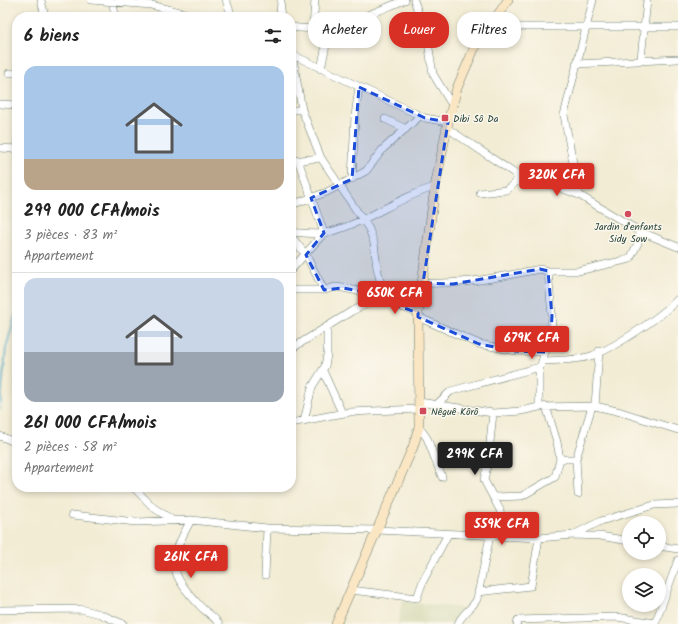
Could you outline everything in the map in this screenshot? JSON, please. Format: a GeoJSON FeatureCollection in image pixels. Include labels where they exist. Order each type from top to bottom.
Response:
{"type":"FeatureCollection","features":[{"type":"Feature","properties":{"kind":"street"},"geometry":{"type":"LineString","coordinates":[[41,0],[44,12]]}},
{"type":"Feature","properties":{"kind":"street"},"geometry":{"type":"LineString","coordinates":[[92,0],[151,5],[180,12]]}},
{"type":"Feature","properties":{"kind":"street"},"geometry":{"type":"LineString","coordinates":[[226,0],[230,12]]}},
{"type":"Feature","properties":{"kind":"street"},"geometry":{"type":"LineString","coordinates":[[280,12],[281,0]]}},
{"type":"Feature","properties":{"kind":"street"},"geometry":{"type":"LineString","coordinates":[[314,12],[315,0]]}},
{"type":"Feature","properties":{"kind":"street"},"geometry":{"type":"LineString","coordinates":[[375,12],[405,0]]}},
{"type":"Feature","properties":{"kind":"street"},"geometry":{"type":"LineString","coordinates":[[414,0],[428,42],[433,74],[452,104]]}},
{"type":"Feature","properties":{"kind":"street"},"geometry":{"type":"LineString","coordinates":[[500,12],[508,0]]}},
{"type":"Feature","properties":{"kind":"street"},"geometry":{"type":"LineString","coordinates":[[579,195],[564,115],[593,0]]}},
{"type":"Feature","properties":{"kind":"street"},"geometry":{"type":"LineString","coordinates":[[641,59],[647,0]]}},
{"type":"Feature","properties":{"kind":"street"},"geometry":{"type":"LineString","coordinates":[[107,1],[113,12]]}},
{"type":"Feature","properties":{"kind":"street"},"geometry":{"type":"LineString","coordinates":[[296,27],[308,28]]}},
{"type":"Feature","properties":{"kind":"street"},"geometry":{"type":"LineString","coordinates":[[521,27],[678,27]]}},
{"type":"Feature","properties":{"kind":"street"},"geometry":{"type":"LineString","coordinates":[[320,69],[325,48]]}},
{"type":"Feature","properties":{"kind":"street"},"geometry":{"type":"LineString","coordinates":[[336,624],[413,446],[418,427],[418,315],[436,187],[452,104],[463,72],[475,48]]}},
{"type":"Feature","properties":{"kind":"street"},"geometry":{"type":"LineString","coordinates":[[296,56],[420,116],[448,125],[517,175],[579,195],[639,231],[678,247]]}},
{"type":"Feature","properties":{"kind":"street"},"geometry":{"type":"LineString","coordinates":[[576,64],[678,58]]}},
{"type":"Feature","properties":{"kind":"street"},"geometry":{"type":"LineString","coordinates":[[296,76],[302,110],[321,158],[364,219],[374,242],[377,268],[384,296]]}},
{"type":"Feature","properties":{"kind":"street"},"geometry":{"type":"LineString","coordinates":[[352,179],[355,116],[360,87]]}},
{"type":"Feature","properties":{"kind":"street"},"geometry":{"type":"LineString","coordinates":[[0,104],[12,105]]}},
{"type":"Feature","properties":{"kind":"street"},"geometry":{"type":"LineString","coordinates":[[296,110],[302,110]]}},
{"type":"Feature","properties":{"kind":"street"},"geometry":{"type":"LineString","coordinates":[[296,203],[312,198],[366,171],[383,149],[420,116]]}},
{"type":"Feature","properties":{"kind":"street"},"geometry":{"type":"LineString","coordinates":[[386,119],[406,129]]}},
{"type":"Feature","properties":{"kind":"street"},"geometry":{"type":"LineString","coordinates":[[0,148],[12,149]]}},
{"type":"Feature","properties":{"kind":"street"},"geometry":{"type":"LineString","coordinates":[[296,161],[321,158]]}},
{"type":"Feature","properties":{"kind":"street"},"geometry":{"type":"LineString","coordinates":[[296,165],[312,198],[324,233]]}},
{"type":"Feature","properties":{"kind":"street"},"geometry":{"type":"LineString","coordinates":[[480,193],[506,190],[516,182],[517,175]]}},
{"type":"Feature","properties":{"kind":"street"},"geometry":{"type":"LineString","coordinates":[[296,232],[324,233],[364,219],[423,190],[436,187]]}},
{"type":"Feature","properties":{"kind":"street"},"geometry":{"type":"LineString","coordinates":[[422,283],[453,284],[482,281],[540,269],[548,271],[578,271],[630,259],[638,243],[639,231]]}},
{"type":"Feature","properties":{"kind":"street"},"geometry":{"type":"LineString","coordinates":[[296,265],[324,233]]}},
{"type":"Feature","properties":{"kind":"street"},"geometry":{"type":"LineString","coordinates":[[296,242],[306,255],[324,290]]}},
{"type":"Feature","properties":{"kind":"street"},"geometry":{"type":"LineString","coordinates":[[493,497],[522,496],[555,477],[560,458],[557,442],[543,406],[541,364],[551,335],[552,322],[548,271]]}},
{"type":"Feature","properties":{"kind":"street"},"geometry":{"type":"LineString","coordinates":[[296,290],[324,290],[336,287],[384,296],[396,305],[479,344],[516,351],[545,352]]}},
{"type":"Feature","properties":{"kind":"street"},"geometry":{"type":"LineString","coordinates":[[296,346],[352,311],[384,296]]}},
{"type":"Feature","properties":{"kind":"street"},"geometry":{"type":"LineString","coordinates":[[437,404],[451,391],[541,364],[577,359],[592,355],[630,336],[678,299]]}},
{"type":"Feature","properties":{"kind":"street"},"geometry":{"type":"LineString","coordinates":[[304,421],[312,387],[323,371],[327,355],[327,327]]}},
{"type":"Feature","properties":{"kind":"street"},"geometry":{"type":"LineString","coordinates":[[578,494],[576,459],[594,406],[599,351]]}},
{"type":"Feature","properties":{"kind":"street"},"geometry":{"type":"LineString","coordinates":[[323,371],[342,414]]}},
{"type":"Feature","properties":{"kind":"street"},"geometry":{"type":"LineString","coordinates":[[296,422],[342,414],[437,404],[493,413],[521,411],[543,406],[594,406],[621,412],[678,430]]}},
{"type":"Feature","properties":{"kind":"street"},"geometry":{"type":"LineString","coordinates":[[493,413],[488,462],[484,480],[500,510],[503,537]]}},
{"type":"Feature","properties":{"kind":"street"},"geometry":{"type":"LineString","coordinates":[[418,427],[426,438],[442,477]]}},
{"type":"Feature","properties":{"kind":"street"},"geometry":{"type":"LineString","coordinates":[[0,436],[12,441]]}},
{"type":"Feature","properties":{"kind":"street"},"geometry":{"type":"LineString","coordinates":[[560,458],[576,459]]}},
{"type":"Feature","properties":{"kind":"street"},"geometry":{"type":"LineString","coordinates":[[138,492],[154,508],[174,522]]}},
{"type":"Feature","properties":{"kind":"street"},"geometry":{"type":"LineString","coordinates":[[573,535],[601,521],[654,505],[678,504]]}},
{"type":"Feature","properties":{"kind":"street"},"geometry":{"type":"LineString","coordinates":[[72,515],[136,522],[174,522],[192,520],[267,528],[377,530],[538,538],[573,535],[600,536],[622,540]]}},
{"type":"Feature","properties":{"kind":"street"},"geometry":{"type":"LineString","coordinates":[[192,520],[179,542],[174,561],[174,571],[200,605],[216,619],[219,624]]}},
{"type":"Feature","properties":{"kind":"street"},"geometry":{"type":"LineString","coordinates":[[265,575],[267,528]]}},
{"type":"Feature","properties":{"kind":"street"},"geometry":{"type":"LineString","coordinates":[[351,590],[417,598],[422,581],[448,534]]}},
{"type":"Feature","properties":{"kind":"street"},"geometry":{"type":"LineString","coordinates":[[458,624],[463,614],[474,605],[490,536]]}},
{"type":"Feature","properties":{"kind":"street"},"geometry":{"type":"LineString","coordinates":[[478,592],[531,586],[538,538]]}},
{"type":"Feature","properties":{"kind":"street"},"geometry":{"type":"LineString","coordinates":[[666,547],[678,549]]}},
{"type":"Feature","properties":{"kind":"street"},"geometry":{"type":"LineString","coordinates":[[517,624],[518,620],[595,621],[617,617],[655,624],[678,560]]}},
{"type":"Feature","properties":{"kind":"street"},"geometry":{"type":"LineString","coordinates":[[0,610],[81,609],[100,614],[123,624]]}},
{"type":"Feature","properties":{"kind":"highlighted area"},"geometry":{"type":"Polygon","coordinates":[[[359,87],[425,118],[448,122],[423,283],[453,284],[540,269],[548,271],[552,316],[551,335],[545,352],[516,351],[479,344],[418,317],[418,313],[396,305],[384,296],[343,288],[324,290],[306,255],[324,233],[311,198],[352,179],[359,87]]]}},
{"type":"Feature","properties":{"kind":"shaded area"},"geometry":{"type":"Polygon","coordinates":[[[402,601],[461,608],[459,624],[398,624],[402,601]]]}},
{"type":"Feature","properties":{"kind":"waterway"},"geometry":{"type":"LineString","coordinates":[[0,409],[6,348],[12,327]]}},
{"type":"Feature","properties":{"kind":"place","name":"Dibi Sô Da"},"geometry":{"type":"Point","coordinates":[445,118]}},
{"type":"Feature","properties":{"kind":"place","name":"Jardin d'enfants Sidy Sow"},"geometry":{"type":"Point","coordinates":[628,214]}},
{"type":"Feature","properties":{"kind":"place","name":"Nêguê Kôrô"},"geometry":{"type":"Point","coordinates":[423,411]}}]}
